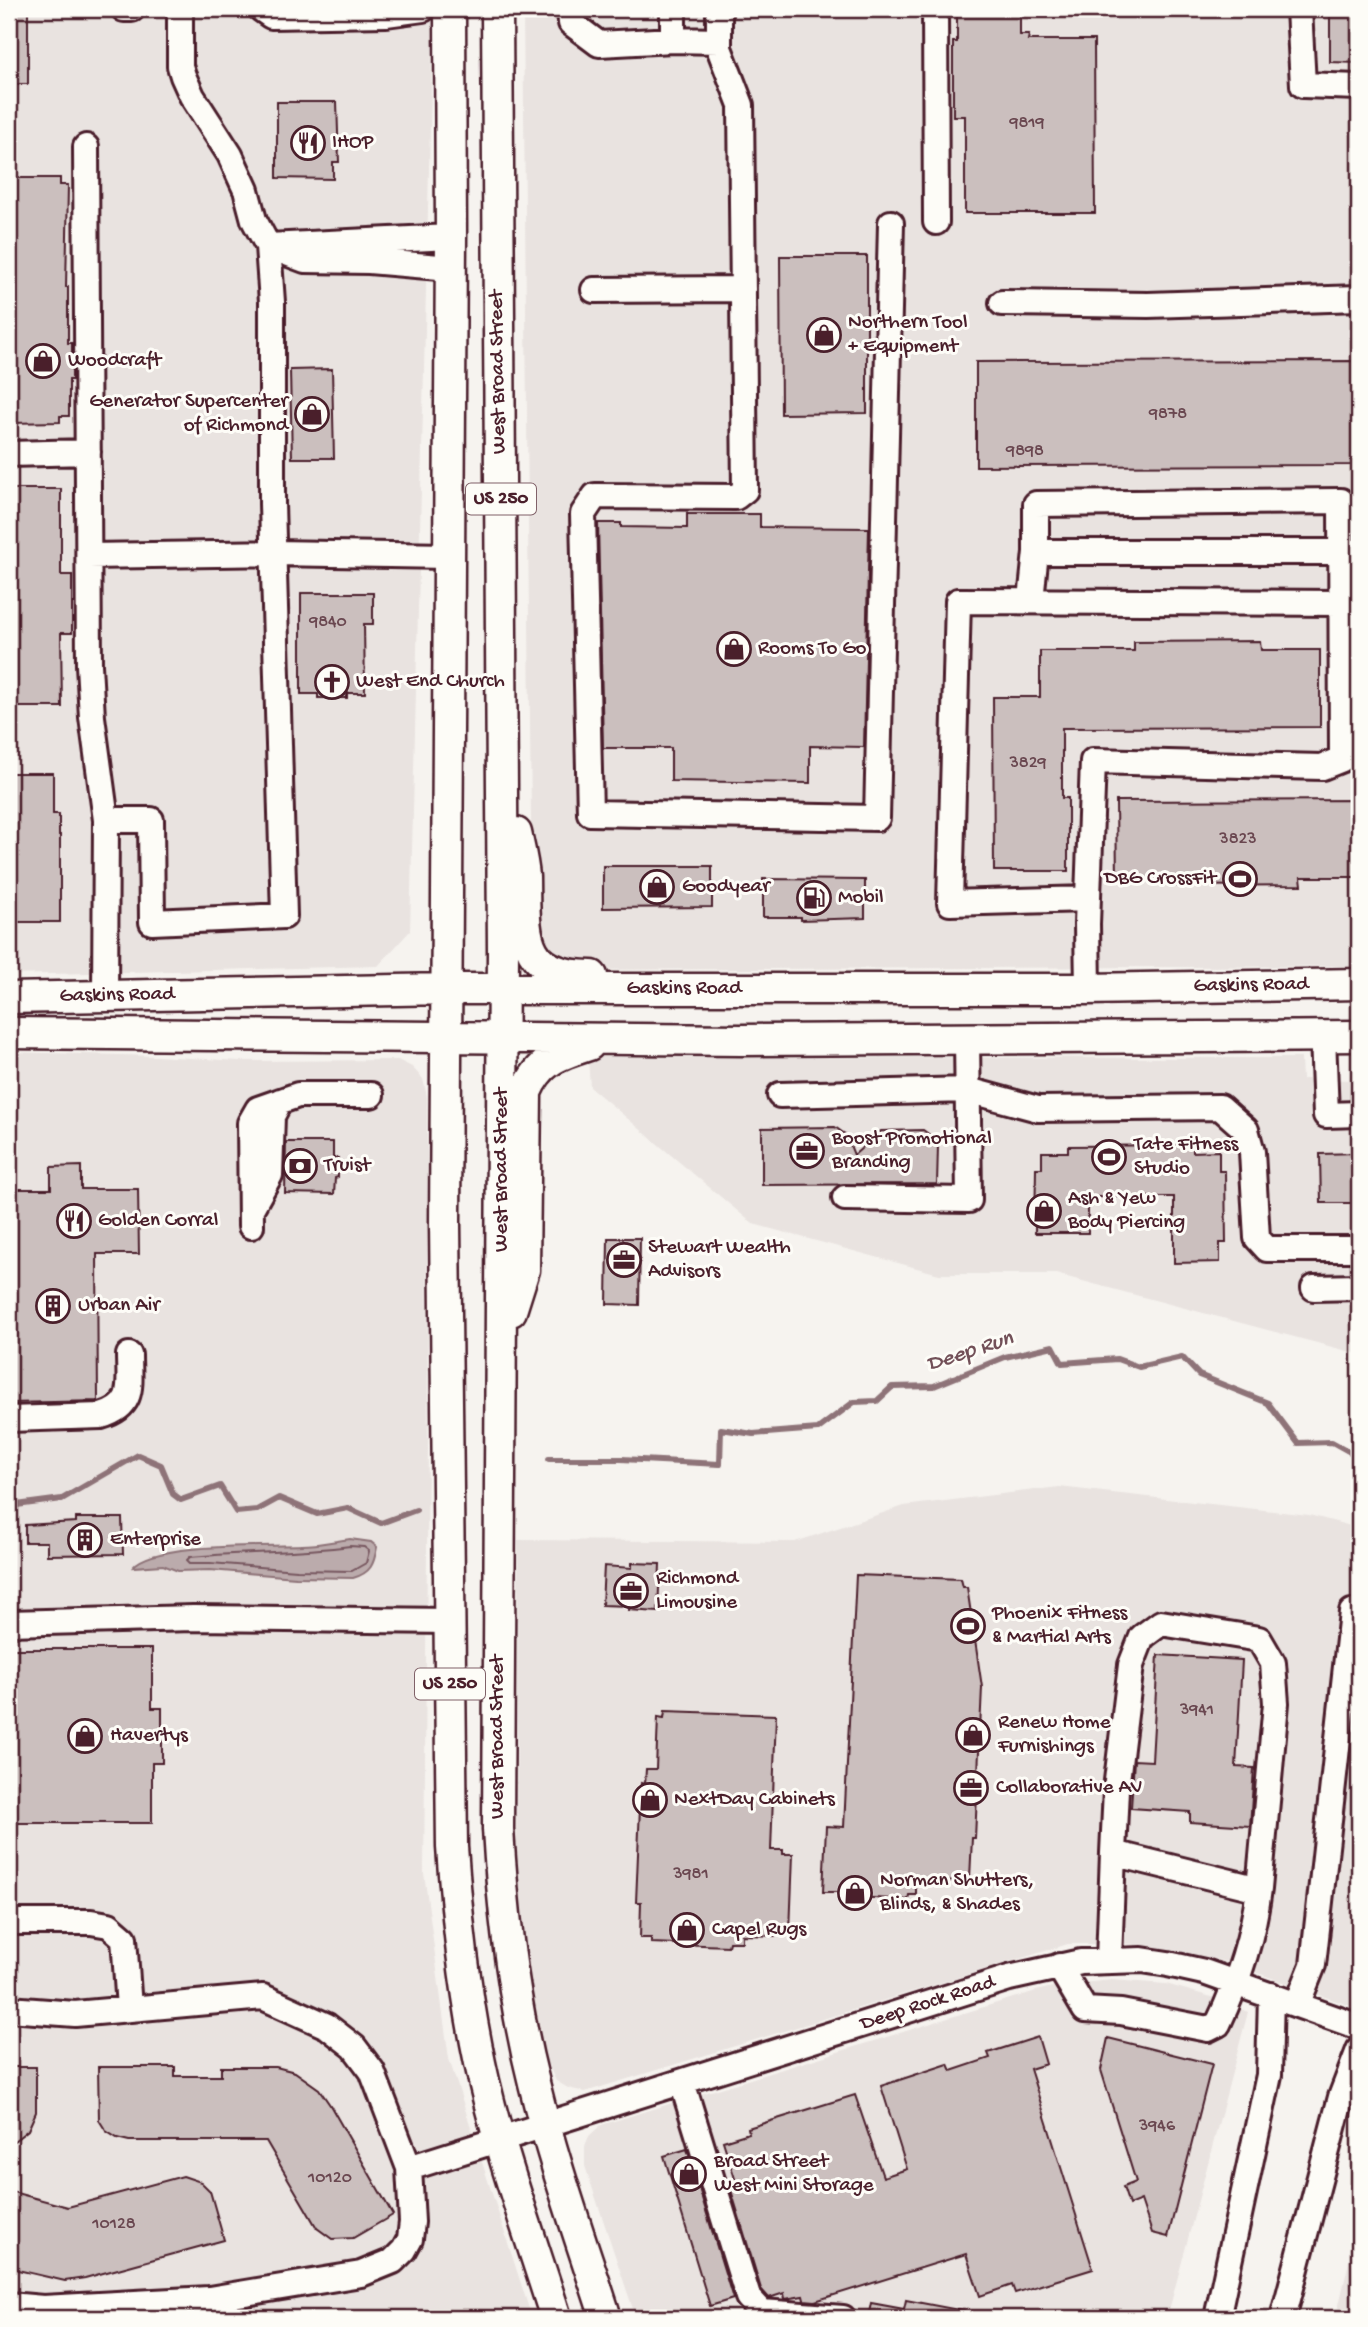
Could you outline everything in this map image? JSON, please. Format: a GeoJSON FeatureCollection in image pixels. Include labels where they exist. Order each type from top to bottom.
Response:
{"type":"FeatureCollection","features":[{"type":"Feature","properties":{"kind":"main road","name":"US 250"},"geometry":{"type":"LineString","coordinates":[[450,9],[446,1326],[451,1812],[458,1924],[475,2040],[500,2138],[556,2318]]}},
{"type":"Feature","properties":{"kind":"main road","name":"West Broad Street"},"geometry":{"type":"LineString","coordinates":[[497,9],[503,761],[498,1842],[512,1976],[526,2049],[545,2124],[606,2318]]}},
{"type":"Feature","properties":{"kind":"main road"},"geometry":{"type":"LineString","coordinates":[[503,761],[524,873],[524,931],[527,942],[540,961],[568,975],[687,976],[734,989]]}},
{"type":"Feature","properties":{"kind":"main road","name":"Gaskins Road"},"geometry":{"type":"LineString","coordinates":[[9,998],[446,989],[1088,989],[1359,984]]}},
{"type":"Feature","properties":{"kind":"main road","name":"Gaskins Road"},"geometry":{"type":"LineString","coordinates":[[9,1033],[607,1039],[1359,1036]]}},
{"type":"Feature","properties":{"kind":"main road"},"geometry":{"type":"LineString","coordinates":[[501,1345],[524,1270],[526,1092],[535,1074],[555,1056],[607,1039]]}},
{"type":"Feature","properties":{"kind":"street"},"geometry":{"type":"LineString","coordinates":[[124,9],[132,9]]}},
{"type":"Feature","properties":{"kind":"street"},"geometry":{"type":"LineString","coordinates":[[106,820],[151,820],[152,922],[284,916],[274,553],[272,302],[268,246],[254,220],[246,190],[230,155],[192,96],[183,76],[180,65],[180,9]]}},
{"type":"Feature","properties":{"kind":"street"},"geometry":{"type":"LineString","coordinates":[[261,9],[271,16],[423,9]]}},
{"type":"Feature","properties":{"kind":"street"},"geometry":{"type":"LineString","coordinates":[[570,9],[571,23],[599,44],[673,40],[719,41]]}},
{"type":"Feature","properties":{"kind":"street"},"geometry":{"type":"LineString","coordinates":[[673,9],[673,40]]}},
{"type":"Feature","properties":{"kind":"street"},"geometry":{"type":"LineString","coordinates":[[719,9],[719,48],[741,105],[745,489],[736,497],[595,496],[583,514],[590,813],[877,818],[891,223]]}},
{"type":"Feature","properties":{"kind":"street"},"geometry":{"type":"LineString","coordinates":[[935,9],[936,222]]}},
{"type":"Feature","properties":{"kind":"street"},"geometry":{"type":"LineString","coordinates":[[1299,9],[1303,85],[1359,87]]}},
{"type":"Feature","properties":{"kind":"street"},"geometry":{"type":"LineString","coordinates":[[86,147],[91,704],[106,820],[105,997]]}},
{"type":"Feature","properties":{"kind":"street"},"geometry":{"type":"LineString","coordinates":[[268,246],[451,237]]}},
{"type":"Feature","properties":{"kind":"street"},"geometry":{"type":"LineString","coordinates":[[268,246],[305,260],[369,261],[451,268]]}},
{"type":"Feature","properties":{"kind":"street"},"geometry":{"type":"LineString","coordinates":[[594,290],[743,289]]}},
{"type":"Feature","properties":{"kind":"street"},"geometry":{"type":"LineString","coordinates":[[1002,303],[1149,305],[1359,298]]}},
{"type":"Feature","properties":{"kind":"street"},"geometry":{"type":"LineString","coordinates":[[9,454],[88,452]]}},
{"type":"Feature","properties":{"kind":"street"},"geometry":{"type":"LineString","coordinates":[[1031,600],[1036,552],[1036,504],[1341,501],[1350,552],[1340,603],[1342,759],[1322,767],[1093,761],[1088,989]]}},
{"type":"Feature","properties":{"kind":"street"},"geometry":{"type":"LineString","coordinates":[[1036,552],[1350,552]]}},
{"type":"Feature","properties":{"kind":"street"},"geometry":{"type":"LineString","coordinates":[[89,556],[274,553],[448,556]]}},
{"type":"Feature","properties":{"kind":"street"},"geometry":{"type":"LineString","coordinates":[[1088,899],[950,904],[958,601],[1340,603]]}},
{"type":"Feature","properties":{"kind":"street"},"geometry":{"type":"LineString","coordinates":[[1323,1037],[1326,1115],[1359,1114]]}},
{"type":"Feature","properties":{"kind":"street"},"geometry":{"type":"LineString","coordinates":[[845,1198],[969,1200],[967,1039]]}},
{"type":"Feature","properties":{"kind":"street"},"geometry":{"type":"LineString","coordinates":[[780,1095],[968,1090],[1038,1109],[1220,1107],[1246,1130],[1252,1152],[1257,1238],[1267,1249],[1359,1249]]}},
{"type":"Feature","properties":{"kind":"street"},"geometry":{"type":"LineString","coordinates":[[250,1218],[250,1123],[258,1109],[298,1095],[371,1095]]}},
{"type":"Feature","properties":{"kind":"street"},"geometry":{"type":"LineString","coordinates":[[1314,1288],[1359,1287]]}},
{"type":"Feature","properties":{"kind":"street"},"geometry":{"type":"LineString","coordinates":[[9,1419],[101,1416],[111,1413],[125,1402],[130,1393],[129,1355]]}},
{"type":"Feature","properties":{"kind":"street"},"geometry":{"type":"LineString","coordinates":[[1297,2005],[1313,1965],[1352,1612]]}},
{"type":"Feature","properties":{"kind":"street"},"geometry":{"type":"LineString","coordinates":[[9,1623],[193,1619],[449,1621]]}},
{"type":"Feature","properties":{"kind":"street"},"geometry":{"type":"LineString","coordinates":[[1059,1966],[1085,2010],[1121,2012],[1208,2029],[1218,2024],[1237,1983],[1254,1926],[1259,1889],[1276,1703],[1273,1663],[1259,1639],[1161,1623],[1142,1637],[1131,1665],[1116,1788],[1109,1960]]}},
{"type":"Feature","properties":{"kind":"street"},"geometry":{"type":"LineString","coordinates":[[1112,1853],[1259,1889]]}},
{"type":"Feature","properties":{"kind":"street"},"geometry":{"type":"LineString","coordinates":[[9,1922],[91,1922],[109,1925],[124,1938],[129,2008]]}},
{"type":"Feature","properties":{"kind":"street","name":"Deep Rock Road"},"geometry":{"type":"LineString","coordinates":[[409,2168],[1009,1978],[1059,1966],[1109,1960],[1168,1964],[1204,1972],[1359,2027]]}},
{"type":"Feature","properties":{"kind":"street"},"geometry":{"type":"LineString","coordinates":[[1217,2318],[1269,2075],[1271,1995]]}},
{"type":"Feature","properties":{"kind":"street"},"geometry":{"type":"LineString","coordinates":[[9,2009],[75,2014],[263,1997],[327,2025],[354,2048],[372,2071],[409,2168],[412,2222],[410,2239],[404,2250],[393,2261],[361,2274],[209,2299],[43,2308],[9,2305]]}},
{"type":"Feature","properties":{"kind":"street"},"geometry":{"type":"LineString","coordinates":[[1283,2318],[1341,2097],[1359,2050]]}},
{"type":"Feature","properties":{"kind":"street"},"geometry":{"type":"LineString","coordinates":[[682,2082],[748,2297],[762,2312],[843,2318]]}},
{"type":"Feature","properties":{"kind":"shaded area"},"geometry":{"type":"Polygon","coordinates":[[[9,9],[433,9],[410,931],[378,966],[9,975],[9,9]]]}},
{"type":"Feature","properties":{"kind":"shaded area"},"geometry":{"type":"Polygon","coordinates":[[[523,9],[1359,9],[1359,966],[574,970],[553,959],[532,925],[523,9]]]}},
{"type":"Feature","properties":{"kind":"shaded area"},"geometry":{"type":"Polygon","coordinates":[[[9,1052],[240,1061],[398,1060],[412,1067],[423,1079],[427,1097],[428,1442],[424,1873],[449,2059],[532,2318],[9,2318],[9,1052]]]}},
{"type":"Feature","properties":{"kind":"shaded area"},"geometry":{"type":"Polygon","coordinates":[[[588,1057],[1301,1058],[1302,1079],[1359,1080],[1359,1354],[1056,1274],[939,1274],[753,1224],[590,1087],[588,1057]]]}},
{"type":"Feature","properties":{"kind":"shaded area"},"geometry":{"type":"Polygon","coordinates":[[[1059,1487],[1309,1515],[1359,1528],[1359,2009],[1226,1962],[1193,1954],[1129,1944],[1068,1944],[585,2092],[568,2088],[556,2081],[542,2052],[516,1908],[518,1540],[795,1542],[904,1506],[1059,1487]]]}},
{"type":"Feature","properties":{"kind":"shaded area"},"geometry":{"type":"Polygon","coordinates":[[[1112,1980],[1166,1984],[1222,2000],[1248,2012],[1167,2318],[636,2318],[585,2166],[585,2146],[589,2136],[601,2125],[1036,1991],[1061,1985],[1112,1980]]]}},
{"type":"Feature","properties":{"kind":"shaded area"},"geometry":{"type":"Polygon","coordinates":[[[1359,2218],[1359,2318],[1336,2318],[1359,2218]]]}},
{"type":"Feature","properties":{"kind":"water"},"geometry":{"type":"Polygon","coordinates":[[[350,1539],[371,1542],[377,1547],[371,1567],[353,1578],[296,1577],[210,1570],[178,1571],[163,1565],[133,1567],[145,1559],[163,1553],[186,1550],[308,1545],[350,1539]]]}},
{"type":"Feature","properties":{"kind":"building"},"geometry":{"type":"Polygon","coordinates":[[[9,9],[28,9],[28,84],[9,84],[9,9]]]}},
{"type":"Feature","properties":{"kind":"building"},"geometry":{"type":"Polygon","coordinates":[[[957,9],[1020,9],[1020,35],[1029,35],[1028,40],[1094,40],[1095,213],[965,213],[965,116],[953,116],[953,42],[957,42],[957,9]]]}},
{"type":"Feature","properties":{"kind":"building"},"geometry":{"type":"Polygon","coordinates":[[[1330,9],[1359,9],[1359,63],[1330,62],[1330,9]]]}},
{"type":"Feature","properties":{"kind":"building","name":"IHOP"},"geometry":{"type":"Polygon","coordinates":[[[277,102],[337,102],[339,162],[333,162],[333,179],[277,178],[277,102]]]}},
{"type":"Feature","properties":{"kind":"building"},"geometry":{"type":"Polygon","coordinates":[[[9,178],[60,178],[60,185],[68,185],[66,287],[68,343],[72,343],[72,380],[69,380],[69,416],[60,416],[60,422],[9,423],[9,178]]]}},
{"type":"Feature","properties":{"kind":"building","name":"Northern Tool + Equipment"},"geometry":{"type":"Polygon","coordinates":[[[780,256],[867,256],[867,413],[781,414],[780,256]]]}},
{"type":"Feature","properties":{"kind":"building"},"geometry":{"type":"Polygon","coordinates":[[[1359,361],[1359,465],[976,466],[976,362],[1359,361]]]}},
{"type":"Feature","properties":{"kind":"building","name":"Generator Supercenter of Richmond"},"geometry":{"type":"Polygon","coordinates":[[[332,369],[334,458],[292,458],[290,370],[332,369]]]}},
{"type":"Feature","properties":{"kind":"building"},"geometry":{"type":"Polygon","coordinates":[[[9,489],[61,489],[61,575],[72,575],[72,633],[61,633],[62,707],[9,707],[9,489]]]}},
{"type":"Feature","properties":{"kind":"building","name":"Rooms To Go"},"geometry":{"type":"Polygon","coordinates":[[[687,514],[760,514],[760,527],[869,528],[864,747],[810,746],[810,783],[671,781],[671,748],[603,748],[598,523],[621,523],[621,527],[687,528],[687,514]]]}},
{"type":"Feature","properties":{"kind":"building"},"geometry":{"type":"Polygon","coordinates":[[[301,593],[373,593],[373,624],[364,624],[365,693],[347,693],[347,698],[318,698],[318,694],[301,694],[301,593]]]}},
{"type":"Feature","properties":{"kind":"building"},"geometry":{"type":"Polygon","coordinates":[[[1260,641],[1261,650],[1320,650],[1320,727],[1062,728],[1062,798],[1068,798],[1068,871],[994,871],[993,697],[1040,697],[1040,651],[1134,651],[1134,642],[1260,641]]]}},
{"type":"Feature","properties":{"kind":"building"},"geometry":{"type":"Polygon","coordinates":[[[9,773],[53,773],[53,814],[59,814],[60,835],[60,922],[9,922],[9,773]]]}},
{"type":"Feature","properties":{"kind":"building"},"geometry":{"type":"Polygon","coordinates":[[[1359,800],[1359,877],[1301,877],[1302,885],[1176,886],[1176,878],[1117,879],[1116,801],[1359,800]]]}},
{"type":"Feature","properties":{"kind":"building","name":"Goodyear"},"geometry":{"type":"Polygon","coordinates":[[[603,866],[712,866],[712,907],[603,908],[603,866]]]}},
{"type":"Feature","properties":{"kind":"building","name":"Mobil"},"geometry":{"type":"Polygon","coordinates":[[[763,879],[865,880],[865,918],[801,920],[801,917],[763,917],[763,879]]]}},
{"type":"Feature","properties":{"kind":"building"},"geometry":{"type":"Polygon","coordinates":[[[835,1127],[846,1135],[854,1155],[881,1131],[923,1130],[935,1139],[938,1146],[937,1184],[762,1185],[762,1128],[835,1127]]]}},
{"type":"Feature","properties":{"kind":"building","name":"Truist"},"geometry":{"type":"Polygon","coordinates":[[[286,1142],[333,1142],[333,1158],[338,1158],[334,1194],[285,1193],[286,1142]]]}},
{"type":"Feature","properties":{"kind":"building"},"geometry":{"type":"Polygon","coordinates":[[[1193,1145],[1193,1152],[1219,1151],[1219,1171],[1225,1171],[1226,1243],[1220,1243],[1220,1262],[1174,1263],[1174,1197],[1088,1197],[1088,1233],[1035,1233],[1036,1168],[1042,1168],[1042,1152],[1068,1152],[1068,1146],[1193,1145]]]}},
{"type":"Feature","properties":{"kind":"building"},"geometry":{"type":"Polygon","coordinates":[[[1359,1153],[1359,1203],[1321,1203],[1320,1154],[1359,1153]]]}},
{"type":"Feature","properties":{"kind":"building"},"geometry":{"type":"Polygon","coordinates":[[[81,1166],[81,1189],[138,1189],[139,1254],[97,1254],[98,1401],[9,1403],[9,1189],[51,1189],[51,1167],[81,1166]]]}},
{"type":"Feature","properties":{"kind":"building","name":"Stewart Wealth Advisors"},"geometry":{"type":"Polygon","coordinates":[[[608,1238],[640,1238],[639,1305],[607,1304],[608,1238]]]}},
{"type":"Feature","properties":{"kind":"building","name":"Enterprise"},"geometry":{"type":"Polygon","coordinates":[[[76,1518],[122,1518],[123,1554],[47,1555],[47,1542],[25,1542],[25,1525],[76,1522],[76,1518]]]}},
{"type":"Feature","properties":{"kind":"building","name":"Richmond Limousine"},"geometry":{"type":"Polygon","coordinates":[[[632,1563],[660,1564],[658,1612],[629,1610],[629,1606],[602,1605],[604,1566],[632,1568],[632,1563]]]}},
{"type":"Feature","properties":{"kind":"building"},"geometry":{"type":"Polygon","coordinates":[[[856,1575],[961,1579],[963,1587],[967,1587],[982,1687],[975,1838],[972,1838],[970,1878],[961,1878],[961,1882],[916,1880],[916,1895],[909,1895],[908,1900],[839,1896],[839,1892],[823,1892],[826,1826],[844,1827],[856,1575]]]}},
{"type":"Feature","properties":{"kind":"building","name":"Havertys"},"geometry":{"type":"Polygon","coordinates":[[[9,1649],[152,1649],[152,1708],[162,1708],[162,1763],[152,1763],[152,1823],[9,1823],[9,1649]]]}},
{"type":"Feature","properties":{"kind":"building"},"geometry":{"type":"Polygon","coordinates":[[[1158,1655],[1242,1660],[1236,1767],[1254,1768],[1250,1826],[1190,1822],[1190,1812],[1131,1808],[1134,1760],[1152,1761],[1158,1655]]]}},
{"type":"Feature","properties":{"kind":"building"},"geometry":{"type":"Polygon","coordinates":[[[665,1711],[776,1715],[771,1850],[783,1850],[783,1854],[793,1854],[790,1932],[780,1931],[780,1936],[742,1935],[742,1942],[729,1942],[728,1946],[651,1943],[651,1938],[640,1938],[641,1902],[636,1902],[641,1783],[645,1784],[646,1769],[656,1769],[658,1717],[664,1718],[665,1711]]]}},
{"type":"Feature","properties":{"kind":"building"},"geometry":{"type":"Polygon","coordinates":[[[1038,2037],[1046,2064],[1030,2069],[1093,2269],[1015,2293],[1012,2285],[980,2296],[966,2254],[815,2301],[804,2300],[803,2296],[785,2299],[784,2293],[769,2298],[761,2289],[731,2190],[738,2188],[723,2141],[749,2133],[748,2128],[855,2095],[883,2177],[907,2169],[881,2086],[948,2064],[951,2071],[990,2058],[988,2053],[1038,2037]]]}},
{"type":"Feature","properties":{"kind":"building"},"geometry":{"type":"Polygon","coordinates":[[[1108,2038],[1212,2064],[1168,2237],[1152,2233],[1141,2200],[1129,2205],[1123,2187],[1136,2182],[1101,2070],[1108,2038]]]}},
{"type":"Feature","properties":{"kind":"building"},"geometry":{"type":"Polygon","coordinates":[[[9,2067],[36,2067],[36,2112],[28,2130],[9,2145],[9,2067]]]}},
{"type":"Feature","properties":{"kind":"building"},"geometry":{"type":"Polygon","coordinates":[[[98,2067],[175,2067],[175,2076],[221,2076],[221,2067],[276,2067],[295,2072],[319,2089],[330,2105],[393,2215],[353,2238],[332,2239],[317,2228],[266,2141],[129,2141],[117,2138],[106,2131],[99,2120],[98,2067]]]}},
{"type":"Feature","properties":{"kind":"building"},"geometry":{"type":"Polygon","coordinates":[[[687,2149],[733,2299],[710,2306],[664,2156],[687,2149]]]}},
{"type":"Feature","properties":{"kind":"building"},"geometry":{"type":"Polygon","coordinates":[[[183,2176],[201,2182],[210,2191],[224,2240],[65,2281],[9,2268],[9,2191],[68,2207],[183,2176]]]}},
{"type":"Feature","properties":{"kind":"building"},"geometry":{"type":"Polygon","coordinates":[[[906,2300],[964,2311],[963,2318],[868,2318],[871,2303],[904,2309],[906,2300]]]}},
{"type":"Feature","properties":{"kind":"waterway","name":"Deep Run"},"geometry":{"type":"LineString","coordinates":[[549,1459],[621,1459],[720,1464],[721,1429],[753,1434],[818,1429],[854,1402],[877,1401],[892,1387],[934,1386],[1005,1357],[1053,1346],[1062,1363],[1117,1359],[1139,1367],[1182,1357],[1199,1375],[1268,1403],[1298,1443],[1332,1442],[1359,1457]]}},
{"type":"Feature","properties":{"kind":"waterway","name":"Deep Run"},"geometry":{"type":"LineString","coordinates":[[9,1506],[62,1499],[138,1455],[161,1465],[173,1494],[181,1500],[220,1486],[236,1512],[257,1510],[279,1498],[317,1514],[348,1508],[381,1523],[416,1510]]}},
{"type":"Feature","properties":{"kind":"place","name":"IHOP"},"geometry":{"type":"Point","coordinates":[308,143]}},
{"type":"Feature","properties":{"kind":"place","name":"Northern Tool + Equipment"},"geometry":{"type":"Point","coordinates":[824,335]}},
{"type":"Feature","properties":{"kind":"place","name":"Woodcraft"},"geometry":{"type":"Point","coordinates":[43,361]}},
{"type":"Feature","properties":{"kind":"place","name":"Generator Supercenter of Richmond"},"geometry":{"type":"Point","coordinates":[312,414]}},
{"type":"Feature","properties":{"kind":"place","name":"Rooms To Go"},"geometry":{"type":"Point","coordinates":[734,649]}},
{"type":"Feature","properties":{"kind":"place","name":"West End Church"},"geometry":{"type":"Point","coordinates":[332,682]}},
{"type":"Feature","properties":{"kind":"place","name":"DBG CrossFit"},"geometry":{"type":"Point","coordinates":[1240,879]}},
{"type":"Feature","properties":{"kind":"place","name":"Goodyear"},"geometry":{"type":"Point","coordinates":[657,887]}},
{"type":"Feature","properties":{"kind":"place","name":"Mobil"},"geometry":{"type":"Point","coordinates":[814,898]}},
{"type":"Feature","properties":{"kind":"place","name":"Boost Promotional Branding"},"geometry":{"type":"Point","coordinates":[807,1151]}},
{"type":"Feature","properties":{"kind":"place","name":"Tate Fitness Studio"},"geometry":{"type":"Point","coordinates":[1109,1157]}},
{"type":"Feature","properties":{"kind":"place","name":"Truist"},"geometry":{"type":"Point","coordinates":[300,1166]}},
{"type":"Feature","properties":{"kind":"place","name":"Ash & Yew Body Piercing"},"geometry":{"type":"Point","coordinates":[1044,1211]}},
{"type":"Feature","properties":{"kind":"place","name":"Golden Corral"},"geometry":{"type":"Point","coordinates":[74,1221]}},
{"type":"Feature","properties":{"kind":"place","name":"Stewart Wealth Advisors"},"geometry":{"type":"Point","coordinates":[624,1260]}},
{"type":"Feature","properties":{"kind":"place","name":"Urban Air"},"geometry":{"type":"Point","coordinates":[53,1306]}},
{"type":"Feature","properties":{"kind":"place","name":"Enterprise"},"geometry":{"type":"Point","coordinates":[85,1540]}},
{"type":"Feature","properties":{"kind":"place","name":"Richmond Limousine"},"geometry":{"type":"Point","coordinates":[631,1591]}},
{"type":"Feature","properties":{"kind":"place","name":"Phoenix Fitness & Martial Arts"},"geometry":{"type":"Point","coordinates":[968,1626]}},
{"type":"Feature","properties":{"kind":"place","name":"Renew Home Furnishings"},"geometry":{"type":"Point","coordinates":[973,1735]}},
{"type":"Feature","properties":{"kind":"place","name":"Havertys"},"geometry":{"type":"Point","coordinates":[85,1736]}},
{"type":"Feature","properties":{"kind":"place","name":"Collaborative AV"},"geometry":{"type":"Point","coordinates":[971,1788]}},
{"type":"Feature","properties":{"kind":"place","name":"NextDay Cabinets"},"geometry":{"type":"Point","coordinates":[650,1800]}},
{"type":"Feature","properties":{"kind":"place","name":"Norman Shutters, Blinds, & Shades"},"geometry":{"type":"Point","coordinates":[855,1893]}},
{"type":"Feature","properties":{"kind":"place","name":"Capel Rugs"},"geometry":{"type":"Point","coordinates":[687,1930]}},
{"type":"Feature","properties":{"kind":"place","name":"Broad Street West Mini Storage"},"geometry":{"type":"Point","coordinates":[689,2174]}}]}
